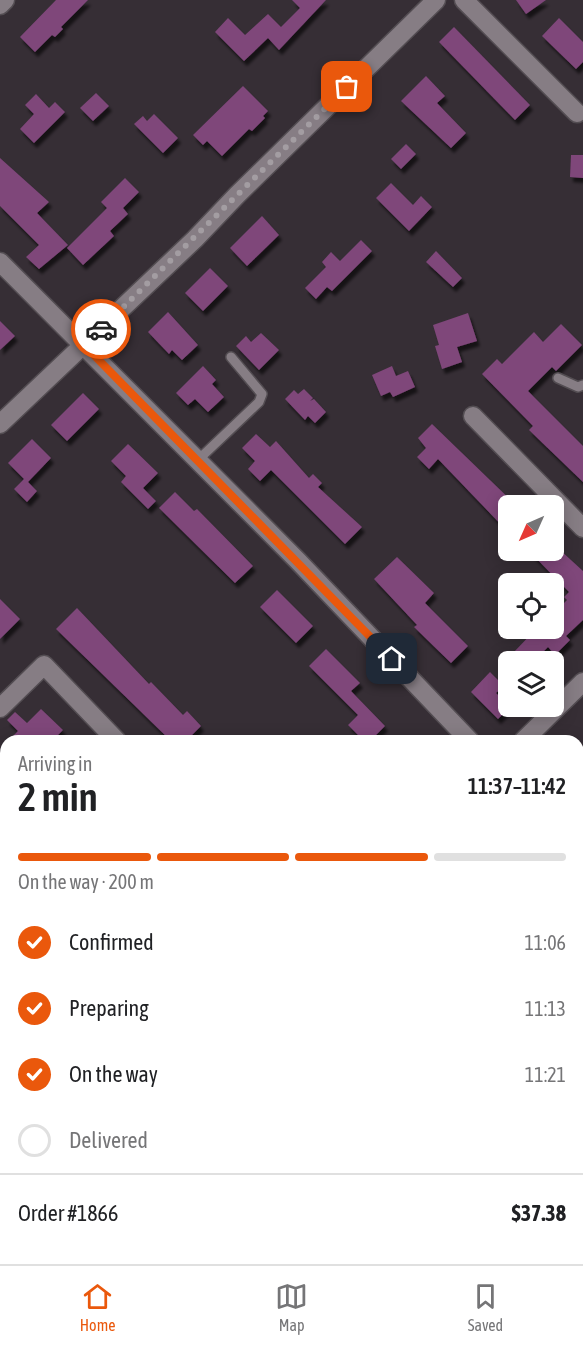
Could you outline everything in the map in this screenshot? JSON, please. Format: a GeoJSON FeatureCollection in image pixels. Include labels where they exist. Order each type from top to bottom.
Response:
{"type":"FeatureCollection","features":[{"type":"Feature","properties":{"kind":"street"},"geometry":{"type":"LineString","coordinates":[[0,5],[5,0]]}},
{"type":"Feature","properties":{"kind":"street"},"geometry":{"type":"LineString","coordinates":[[0,424],[195,239],[436,0]]}},
{"type":"Feature","properties":{"kind":"street"},"geometry":{"type":"LineString","coordinates":[[464,0],[577,113]]}},
{"type":"Feature","properties":{"kind":"street"},"geometry":{"type":"LineString","coordinates":[[0,262],[198,460],[464,735]]}},
{"type":"Feature","properties":{"kind":"street"},"geometry":{"type":"LineString","coordinates":[[473,416],[583,528]]}},
{"type":"Feature","properties":{"kind":"street"},"geometry":{"type":"LineString","coordinates":[[0,708],[44,665],[111,735]]}},
{"type":"Feature","properties":{"kind":"street"},"geometry":{"type":"LineString","coordinates":[[529,735],[583,682]]}},
{"type":"Feature","properties":{"kind":"lane"},"geometry":{"type":"LineString","coordinates":[[198,460],[259,402],[262,394],[231,357]]}},
{"type":"Feature","properties":{"kind":"lane"},"geometry":{"type":"LineString","coordinates":[[558,378],[578,387],[583,385]]}},
{"type":"Feature","properties":{"kind":"building"},"geometry":{"type":"Polygon","coordinates":[[[56,0],[88,0],[61,27],[63,29],[55,37],[52,35],[35,52],[20,37],[56,0]]]}},
{"type":"Feature","properties":{"kind":"building"},"geometry":{"type":"Polygon","coordinates":[[[292,0],[326,0],[279,50],[268,38],[244,61],[215,32],[228,18],[245,35],[268,14],[281,27],[300,8],[292,0]]]}},
{"type":"Feature","properties":{"kind":"building"},"geometry":{"type":"Polygon","coordinates":[[[516,0],[546,0],[526,14],[516,0]]]}},
{"type":"Feature","properties":{"kind":"building"},"geometry":{"type":"Polygon","coordinates":[[[559,18],[583,42],[583,62],[576,69],[542,36],[559,18]]]}},
{"type":"Feature","properties":{"kind":"building"},"geometry":{"type":"Polygon","coordinates":[[[454,27],[530,105],[515,120],[439,42],[454,27]]]}},
{"type":"Feature","properties":{"kind":"building"},"geometry":{"type":"Polygon","coordinates":[[[426,76],[445,96],[437,103],[466,133],[451,148],[401,101],[426,76]]]}},
{"type":"Feature","properties":{"kind":"building"},"geometry":{"type":"Polygon","coordinates":[[[243,86],[268,111],[263,116],[265,118],[252,131],[249,129],[222,156],[207,141],[203,145],[193,135],[243,86]]]}},
{"type":"Feature","properties":{"kind":"building"},"geometry":{"type":"Polygon","coordinates":[[[96,93],[109,106],[93,121],[80,108],[96,93]]]}},
{"type":"Feature","properties":{"kind":"building"},"geometry":{"type":"Polygon","coordinates":[[[36,94],[49,108],[55,102],[65,112],[34,143],[20,129],[34,114],[25,105],[36,94]]]}},
{"type":"Feature","properties":{"kind":"building"},"geometry":{"type":"Polygon","coordinates":[[[154,114],[178,138],[163,153],[134,124],[143,116],[147,121],[154,114]]]}},
{"type":"Feature","properties":{"kind":"building"},"geometry":{"type":"Polygon","coordinates":[[[406,144],[416,154],[401,169],[391,159],[406,144]]]}},
{"type":"Feature","properties":{"kind":"building"},"geometry":{"type":"Polygon","coordinates":[[[571,155],[583,155],[583,178],[570,177],[571,155]]]}},
{"type":"Feature","properties":{"kind":"building"},"geometry":{"type":"Polygon","coordinates":[[[0,158],[49,202],[37,213],[68,245],[39,269],[26,257],[39,245],[0,206],[0,158]]]}},
{"type":"Feature","properties":{"kind":"building"},"geometry":{"type":"Polygon","coordinates":[[[125,178],[139,192],[123,208],[128,214],[110,231],[114,236],[83,265],[67,248],[107,208],[101,202],[125,178]]]}},
{"type":"Feature","properties":{"kind":"building"},"geometry":{"type":"Polygon","coordinates":[[[391,183],[413,205],[421,196],[432,207],[409,231],[376,198],[391,183]]]}},
{"type":"Feature","properties":{"kind":"building"},"geometry":{"type":"Polygon","coordinates":[[[262,216],[279,235],[247,266],[230,248],[262,216]]]}},
{"type":"Feature","properties":{"kind":"building"},"geometry":{"type":"Polygon","coordinates":[[[361,240],[372,251],[332,291],[327,287],[316,299],[305,288],[326,267],[322,262],[331,252],[340,261],[361,240]]]}},
{"type":"Feature","properties":{"kind":"building"},"geometry":{"type":"Polygon","coordinates":[[[436,251],[462,278],[453,287],[426,262],[436,251]]]}},
{"type":"Feature","properties":{"kind":"building"},"geometry":{"type":"Polygon","coordinates":[[[210,268],[228,286],[203,311],[185,293],[210,268]]]}},
{"type":"Feature","properties":{"kind":"building"},"geometry":{"type":"Polygon","coordinates":[[[168,312],[198,345],[182,360],[172,350],[169,354],[148,332],[168,312]]]}},
{"type":"Feature","properties":{"kind":"building"},"geometry":{"type":"Polygon","coordinates":[[[468,313],[477,341],[457,347],[462,362],[442,369],[435,346],[439,345],[433,325],[468,313]]]}},
{"type":"Feature","properties":{"kind":"building"},"geometry":{"type":"Polygon","coordinates":[[[0,321],[15,336],[0,350],[0,321]]]}},
{"type":"Feature","properties":{"kind":"building"},"geometry":{"type":"Polygon","coordinates":[[[561,324],[582,345],[556,371],[552,367],[528,391],[583,446],[583,482],[529,430],[533,426],[482,374],[497,359],[502,364],[534,332],[543,342],[561,324]]]}},
{"type":"Feature","properties":{"kind":"building"},"geometry":{"type":"Polygon","coordinates":[[[261,333],[279,350],[259,370],[236,346],[246,336],[251,342],[261,333]]]}},
{"type":"Feature","properties":{"kind":"building"},"geometry":{"type":"Polygon","coordinates":[[[203,366],[216,380],[212,384],[224,397],[208,412],[195,399],[188,405],[176,393],[203,366]]]}},
{"type":"Feature","properties":{"kind":"building"},"geometry":{"type":"Polygon","coordinates":[[[392,366],[396,376],[408,371],[415,387],[393,397],[390,392],[381,396],[372,375],[392,366]]]}},
{"type":"Feature","properties":{"kind":"building"},"geometry":{"type":"Polygon","coordinates":[[[304,389],[313,398],[310,401],[314,399],[326,412],[315,423],[308,416],[305,420],[285,399],[294,390],[298,394],[304,389]]]}},
{"type":"Feature","properties":{"kind":"building"},"geometry":{"type":"Polygon","coordinates":[[[83,393],[99,409],[67,441],[51,425],[83,393]]]}},
{"type":"Feature","properties":{"kind":"building"},"geometry":{"type":"Polygon","coordinates":[[[432,424],[506,495],[498,495],[498,522],[438,459],[429,469],[417,457],[426,448],[418,438],[432,424]]]}},
{"type":"Feature","properties":{"kind":"building"},"geometry":{"type":"Polygon","coordinates":[[[256,434],[270,447],[276,441],[309,478],[313,474],[322,483],[318,487],[362,527],[345,544],[271,470],[260,481],[248,469],[255,461],[242,448],[256,434]]]}},
{"type":"Feature","properties":{"kind":"building"},"geometry":{"type":"Polygon","coordinates":[[[32,439],[51,458],[28,482],[37,491],[27,502],[14,489],[24,479],[8,463],[32,439]]]}},
{"type":"Feature","properties":{"kind":"building"},"geometry":{"type":"Polygon","coordinates":[[[128,444],[158,473],[143,488],[156,501],[148,509],[121,482],[126,476],[111,461],[128,444]]]}},
{"type":"Feature","properties":{"kind":"building"},"geometry":{"type":"Polygon","coordinates":[[[175,492],[194,511],[197,509],[253,566],[235,583],[159,508],[175,492]]]}},
{"type":"Feature","properties":{"kind":"building"},"geometry":{"type":"Polygon","coordinates":[[[564,554],[583,571],[583,620],[566,636],[570,640],[559,651],[552,651],[548,647],[544,651],[515,651],[526,639],[564,639],[564,603],[567,600],[564,597],[569,592],[564,587],[564,573],[550,573],[539,561],[564,561],[564,554]]]}},
{"type":"Feature","properties":{"kind":"building"},"geometry":{"type":"Polygon","coordinates":[[[397,557],[434,593],[425,603],[468,646],[451,663],[414,627],[417,625],[374,579],[397,557]]]}},
{"type":"Feature","properties":{"kind":"building"},"geometry":{"type":"Polygon","coordinates":[[[277,590],[313,626],[296,643],[260,607],[277,590]]]}},
{"type":"Feature","properties":{"kind":"building"},"geometry":{"type":"Polygon","coordinates":[[[0,599],[20,619],[0,639],[0,599]]]}},
{"type":"Feature","properties":{"kind":"building"},"geometry":{"type":"Polygon","coordinates":[[[77,608],[149,684],[151,682],[183,715],[187,711],[201,726],[192,735],[165,735],[56,629],[77,608]]]}},
{"type":"Feature","properties":{"kind":"building"},"geometry":{"type":"Polygon","coordinates":[[[326,649],[360,683],[351,691],[385,726],[376,735],[358,735],[348,725],[358,715],[309,666],[326,649]]]}},
{"type":"Feature","properties":{"kind":"building"},"geometry":{"type":"Polygon","coordinates":[[[490,672],[498,680],[496,693],[498,695],[498,717],[500,717],[498,719],[471,692],[490,672]]]}},
{"type":"Feature","properties":{"kind":"building"},"geometry":{"type":"Polygon","coordinates":[[[41,709],[63,730],[58,735],[14,735],[18,731],[7,720],[15,712],[27,723],[41,709]]]}},
{"type":"Feature","properties":{"kind":"way so far"},"geometry":{"type":"LineString","coordinates":[[101,329],[347,87]]}},
{"type":"Feature","properties":{"kind":"route"},"geometry":{"type":"LineString","coordinates":[[101,329],[84,345],[392,659]]}}]}
